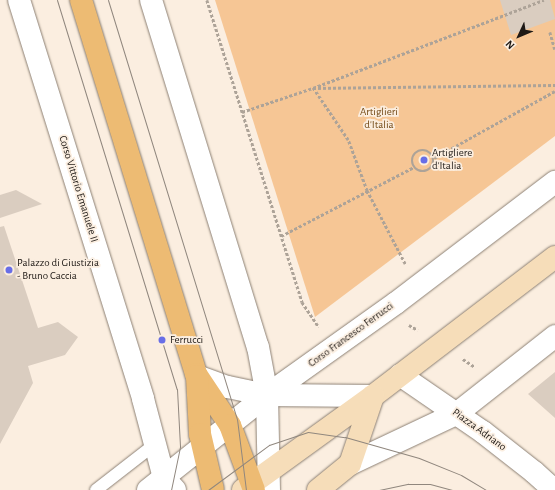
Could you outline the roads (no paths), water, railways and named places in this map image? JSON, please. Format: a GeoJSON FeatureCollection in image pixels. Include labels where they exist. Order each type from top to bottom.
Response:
{"type":"FeatureCollection","features":[{"type":"Feature","properties":{"kind":"main road"},"geometry":{"type":"LineString","coordinates":[[81,0],[197,376],[203,445],[214,490]]}},
{"type":"Feature","properties":{"kind":"main road"},"geometry":{"type":"LineString","coordinates":[[197,376],[230,425],[257,485],[555,257]]}},
{"type":"Feature","properties":{"kind":"main road"},"geometry":{"type":"LineString","coordinates":[[318,490],[350,464],[373,396]]}},
{"type":"Feature","properties":{"kind":"street","name":"Corso Vittorio Emanuele II"},"geometry":{"type":"LineString","coordinates":[[19,0],[144,399],[162,486]]}},
{"type":"Feature","properties":{"kind":"street"},"geometry":{"type":"LineString","coordinates":[[151,0],[258,347],[267,395],[257,485]]}},
{"type":"Feature","properties":{"kind":"street","name":"Corso Francesco Ferrucci"},"geometry":{"type":"LineString","coordinates":[[162,486],[203,445],[267,395],[416,288],[555,182]]}},
{"type":"Feature","properties":{"kind":"street"},"geometry":{"type":"LineString","coordinates":[[350,464],[456,414],[555,336]]}},
{"type":"Feature","properties":{"kind":"street","name":"Piazza Adriano"},"geometry":{"type":"LineString","coordinates":[[400,375],[456,414],[534,472],[554,490]]}},
{"type":"Feature","properties":{"kind":"street"},"geometry":{"type":"LineString","coordinates":[[197,376],[228,387],[267,395],[373,396]]}},
{"type":"Feature","properties":{"kind":"lane"},"geometry":{"type":"LineString","coordinates":[[96,490],[154,445]]}},
{"type":"Feature","properties":{"kind":"tram line"},"geometry":{"type":"LineString","coordinates":[[57,0],[177,389],[180,447],[171,490]]}},
{"type":"Feature","properties":{"kind":"tram line"},"geometry":{"type":"LineString","coordinates":[[108,0],[237,419],[246,490]]}},
{"type":"Feature","properties":{"kind":"tram line"},"geometry":{"type":"LineString","coordinates":[[208,490],[269,445],[308,432],[345,437],[419,458],[461,475],[486,490]]}},
{"type":"Feature","properties":{"kind":"tram line"},"geometry":{"type":"LineString","coordinates":[[379,490],[408,484],[430,484],[452,490]]}},
{"type":"Feature","properties":{"kind":"place","name":"Artigliere d'Italia"},"geometry":{"type":"Point","coordinates":[424,160]}},
{"type":"Feature","properties":{"kind":"place","name":"Palazzo di Giustizia - Bruno Caccia"},"geometry":{"type":"Point","coordinates":[9,270]}},
{"type":"Feature","properties":{"kind":"place","name":"Ferrucci"},"geometry":{"type":"Point","coordinates":[162,340]}},
{"type":"Feature","properties":{"kind":"park label","name":"Artiglieri d'Italia"},"geometry":{"type":"Point","coordinates":[379,119]}}]}
